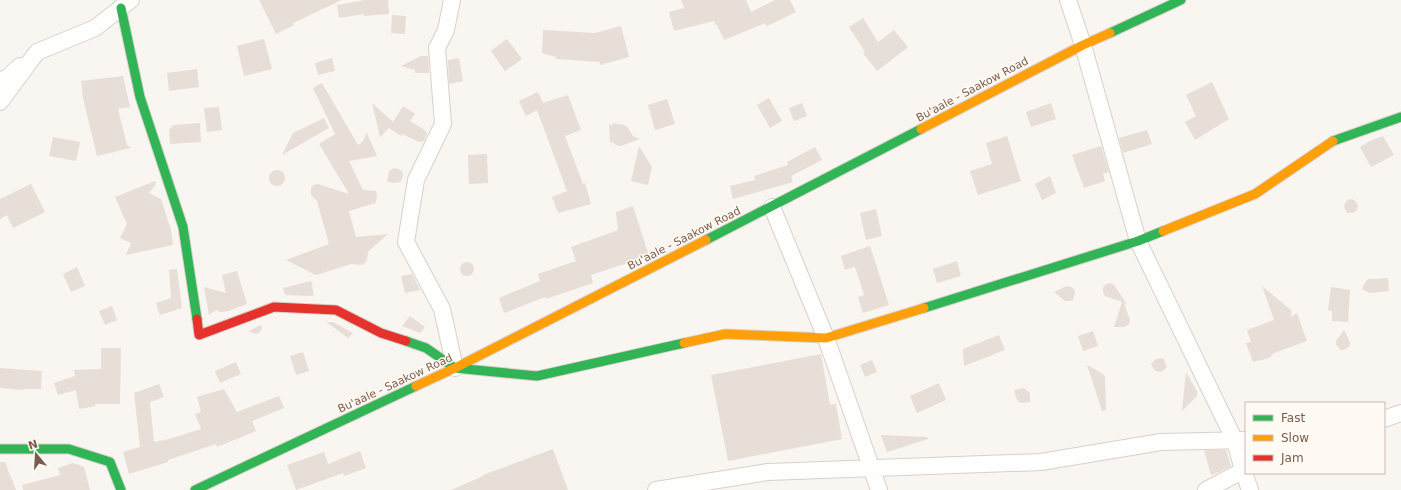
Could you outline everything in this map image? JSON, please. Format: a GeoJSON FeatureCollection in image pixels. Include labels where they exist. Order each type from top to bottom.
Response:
{"type":"FeatureCollection","features":[{"type":"Feature","properties":{"kind":"street"},"geometry":{"type":"LineString","coordinates":[[452,0],[446,30],[437,48],[443,124],[416,180],[406,242],[442,309],[455,368]]}},
{"type":"Feature","properties":{"kind":"street"},"geometry":{"type":"LineString","coordinates":[[1068,0],[1083,45],[1138,241],[1240,441],[1244,470],[1206,490]]}},
{"type":"Feature","properties":{"kind":"street","name":"Bu'aale - Saakow Road"},"geometry":{"type":"LineString","coordinates":[[195,490],[455,368],[772,207],[1083,45],[1181,0]]}},
{"type":"Feature","properties":{"kind":"street"},"geometry":{"type":"LineString","coordinates":[[126,4],[140,97],[183,227],[198,335],[274,307],[336,310],[381,333],[426,348],[455,368],[537,376],[725,334],[826,338],[1138,241],[1255,194],[1330,142],[1401,117]]}},
{"type":"Feature","properties":{"kind":"street"},"geometry":{"type":"LineString","coordinates":[[0,80],[7,78],[37,52],[96,28],[126,4]]}},
{"type":"Feature","properties":{"kind":"street"},"geometry":{"type":"LineString","coordinates":[[0,102],[37,52]]}},
{"type":"Feature","properties":{"kind":"street"},"geometry":{"type":"LineString","coordinates":[[772,207],[826,338],[879,490]]}},
{"type":"Feature","properties":{"kind":"street"},"geometry":{"type":"LineString","coordinates":[[1385,419],[1401,413]]}},
{"type":"Feature","properties":{"kind":"street"},"geometry":{"type":"LineString","coordinates":[[656,490],[768,472],[1041,462],[1161,442],[1240,441]]}},
{"type":"Feature","properties":{"kind":"street"},"geometry":{"type":"LineString","coordinates":[[0,449],[69,449],[110,462],[121,490]]}},
{"type":"Feature","properties":{"kind":"street"},"geometry":{"type":"LineString","coordinates":[[1245,474],[1250,490]]}},
{"type":"Feature","properties":{"kind":"building"},"geometry":{"type":"Polygon","coordinates":[[[259,0],[342,0],[293,23],[294,25],[276,34],[259,0]]]}},
{"type":"Feature","properties":{"kind":"building"},"geometry":{"type":"Polygon","coordinates":[[[365,0],[388,0],[389,14],[364,16],[364,14],[339,18],[337,5],[365,0]]]}},
{"type":"Feature","properties":{"kind":"building"},"geometry":{"type":"Polygon","coordinates":[[[681,0],[746,0],[751,12],[775,0],[790,0],[796,12],[767,26],[765,23],[724,40],[714,21],[674,31],[669,12],[684,8],[681,0]]]}},
{"type":"Feature","properties":{"kind":"building"},"geometry":{"type":"Polygon","coordinates":[[[392,15],[406,16],[405,34],[391,33],[392,15]]]}},
{"type":"Feature","properties":{"kind":"building"},"geometry":{"type":"Polygon","coordinates":[[[863,18],[878,42],[894,30],[908,47],[877,71],[863,53],[865,52],[849,27],[863,18]]]}},
{"type":"Feature","properties":{"kind":"building"},"geometry":{"type":"Polygon","coordinates":[[[621,26],[629,57],[600,65],[600,62],[556,59],[556,57],[542,53],[543,30],[595,33],[621,26]]]}},
{"type":"Feature","properties":{"kind":"building"},"geometry":{"type":"Polygon","coordinates":[[[264,39],[272,69],[244,76],[237,46],[264,39]]]}},
{"type":"Feature","properties":{"kind":"building"},"geometry":{"type":"Polygon","coordinates":[[[507,39],[522,59],[505,71],[491,51],[507,39]]]}},
{"type":"Feature","properties":{"kind":"building"},"geometry":{"type":"Polygon","coordinates":[[[421,56],[428,56],[429,73],[415,73],[415,70],[401,66],[421,56]]]}},
{"type":"Feature","properties":{"kind":"building"},"geometry":{"type":"Polygon","coordinates":[[[332,58],[335,71],[318,75],[315,63],[332,58]]]}},
{"type":"Feature","properties":{"kind":"building"},"geometry":{"type":"Polygon","coordinates":[[[459,58],[463,81],[449,84],[448,60],[459,58]]]}},
{"type":"Feature","properties":{"kind":"building"},"geometry":{"type":"Polygon","coordinates":[[[197,69],[199,87],[169,91],[167,73],[197,69]]]}},
{"type":"Feature","properties":{"kind":"building"},"geometry":{"type":"Polygon","coordinates":[[[123,76],[130,107],[118,109],[127,145],[131,148],[97,156],[83,98],[81,81],[123,76]]]}},
{"type":"Feature","properties":{"kind":"building"},"geometry":{"type":"Polygon","coordinates":[[[1212,82],[1229,119],[1195,140],[1185,122],[1196,116],[1186,95],[1212,82]]]}},
{"type":"Feature","properties":{"kind":"building"},"geometry":{"type":"Polygon","coordinates":[[[322,83],[358,145],[363,141],[367,133],[377,156],[349,161],[363,190],[376,191],[377,197],[375,204],[349,211],[356,237],[388,234],[368,252],[367,260],[364,264],[351,264],[316,275],[286,260],[329,244],[317,201],[311,195],[311,187],[318,184],[349,194],[319,144],[335,134],[313,88],[322,83]]]}},
{"type":"Feature","properties":{"kind":"building"},"geometry":{"type":"Polygon","coordinates":[[[538,92],[543,103],[568,95],[581,130],[565,136],[583,184],[585,183],[591,204],[558,213],[552,197],[567,191],[537,110],[526,116],[519,101],[538,92]]]}},
{"type":"Feature","properties":{"kind":"building"},"geometry":{"type":"Polygon","coordinates":[[[769,98],[782,121],[770,128],[757,105],[769,98]]]}},
{"type":"Feature","properties":{"kind":"building"},"geometry":{"type":"Polygon","coordinates":[[[667,99],[675,124],[655,130],[648,105],[667,99]]]}},
{"type":"Feature","properties":{"kind":"building"},"geometry":{"type":"Polygon","coordinates":[[[372,103],[393,122],[403,106],[415,114],[410,121],[425,130],[427,133],[424,141],[419,142],[402,134],[401,136],[389,128],[380,137],[372,103]]]}},
{"type":"Feature","properties":{"kind":"building"},"geometry":{"type":"Polygon","coordinates":[[[802,103],[807,116],[794,121],[789,108],[802,103]]]}},
{"type":"Feature","properties":{"kind":"building"},"geometry":{"type":"Polygon","coordinates":[[[1051,103],[1056,119],[1031,127],[1026,112],[1051,103]]]}},
{"type":"Feature","properties":{"kind":"building"},"geometry":{"type":"Polygon","coordinates":[[[219,107],[222,130],[207,132],[204,108],[219,107]]]}},
{"type":"Feature","properties":{"kind":"building"},"geometry":{"type":"Polygon","coordinates":[[[324,118],[329,128],[282,155],[293,133],[324,118]]]}},
{"type":"Feature","properties":{"kind":"building"},"geometry":{"type":"Polygon","coordinates":[[[200,123],[201,142],[170,144],[169,130],[173,125],[200,123]]]}},
{"type":"Feature","properties":{"kind":"building"},"geometry":{"type":"Polygon","coordinates":[[[613,123],[624,125],[633,136],[640,139],[621,146],[612,142],[610,143],[609,124],[612,126],[613,123]]]}},
{"type":"Feature","properties":{"kind":"building"},"geometry":{"type":"Polygon","coordinates":[[[1147,130],[1152,144],[1123,153],[1119,138],[1147,130]]]}},
{"type":"Feature","properties":{"kind":"building"},"geometry":{"type":"Polygon","coordinates":[[[1007,136],[1021,181],[978,195],[970,171],[992,164],[986,143],[1007,136]]]}},
{"type":"Feature","properties":{"kind":"building"},"geometry":{"type":"Polygon","coordinates":[[[1383,136],[1394,155],[1371,167],[1360,147],[1383,136]]]}},
{"type":"Feature","properties":{"kind":"building"},"geometry":{"type":"Polygon","coordinates":[[[53,137],[80,142],[76,161],[49,156],[53,137]]]}},
{"type":"Feature","properties":{"kind":"building"},"geometry":{"type":"Polygon","coordinates":[[[639,146],[652,167],[648,185],[631,181],[639,146]]]}},
{"type":"Feature","properties":{"kind":"building"},"geometry":{"type":"Polygon","coordinates":[[[1101,146],[1109,172],[1103,174],[1105,181],[1084,188],[1072,155],[1101,146]]]}},
{"type":"Feature","properties":{"kind":"building"},"geometry":{"type":"Polygon","coordinates":[[[815,147],[822,160],[791,176],[793,182],[733,199],[730,186],[755,180],[754,176],[788,165],[787,162],[815,147]]]}},
{"type":"Feature","properties":{"kind":"building"},"geometry":{"type":"Polygon","coordinates":[[[487,154],[488,183],[469,184],[468,155],[487,154]]]}},
{"type":"Feature","properties":{"kind":"building"},"geometry":{"type":"Polygon","coordinates":[[[394,168],[402,171],[402,179],[400,182],[396,183],[387,182],[389,171],[394,168]]]}},
{"type":"Feature","properties":{"kind":"building"},"geometry":{"type":"Polygon","coordinates":[[[277,170],[283,172],[285,178],[283,184],[277,186],[271,184],[269,178],[271,172],[277,170]]]}},
{"type":"Feature","properties":{"kind":"building"},"geometry":{"type":"Polygon","coordinates":[[[1050,176],[1056,193],[1042,200],[1035,184],[1050,176]]]}},
{"type":"Feature","properties":{"kind":"building"},"geometry":{"type":"Polygon","coordinates":[[[155,181],[156,184],[149,193],[161,199],[171,230],[173,245],[126,255],[131,243],[120,238],[127,224],[115,197],[155,181]]]}},
{"type":"Feature","properties":{"kind":"building"},"geometry":{"type":"Polygon","coordinates":[[[31,184],[45,212],[13,228],[7,215],[0,219],[0,199],[31,184]]]}},
{"type":"Feature","properties":{"kind":"building"},"geometry":{"type":"Polygon","coordinates":[[[1352,199],[1358,206],[1357,210],[1353,213],[1347,213],[1344,207],[1345,203],[1352,199]]]}},
{"type":"Feature","properties":{"kind":"building"},"geometry":{"type":"Polygon","coordinates":[[[633,206],[649,256],[591,275],[593,283],[546,299],[545,297],[504,313],[499,298],[540,281],[538,274],[576,261],[571,247],[618,230],[616,212],[633,206]]]}},
{"type":"Feature","properties":{"kind":"building"},"geometry":{"type":"Polygon","coordinates":[[[876,209],[882,236],[866,240],[860,213],[876,209]]]}},
{"type":"Feature","properties":{"kind":"building"},"geometry":{"type":"Polygon","coordinates":[[[870,246],[889,305],[863,313],[858,297],[864,295],[855,267],[845,270],[841,256],[870,246]]]}},
{"type":"Feature","properties":{"kind":"building"},"geometry":{"type":"Polygon","coordinates":[[[957,261],[961,276],[937,283],[933,269],[957,261]]]}},
{"type":"Feature","properties":{"kind":"building"},"geometry":{"type":"Polygon","coordinates":[[[464,262],[470,262],[474,266],[474,272],[470,276],[464,276],[460,272],[460,266],[464,262]]]}},
{"type":"Feature","properties":{"kind":"building"},"geometry":{"type":"Polygon","coordinates":[[[77,267],[85,286],[71,292],[63,274],[77,267]]]}},
{"type":"Feature","properties":{"kind":"building"},"geometry":{"type":"Polygon","coordinates":[[[177,269],[182,308],[160,315],[156,303],[171,298],[169,270],[177,269]]]}},
{"type":"Feature","properties":{"kind":"building"},"geometry":{"type":"Polygon","coordinates":[[[237,271],[247,304],[228,311],[221,312],[216,310],[209,315],[204,287],[226,293],[222,275],[237,271]]]}},
{"type":"Feature","properties":{"kind":"building"},"geometry":{"type":"Polygon","coordinates":[[[412,274],[420,290],[405,293],[401,276],[412,274]]]}},
{"type":"Feature","properties":{"kind":"building"},"geometry":{"type":"Polygon","coordinates":[[[1388,278],[1389,291],[1370,293],[1362,289],[1366,281],[1369,279],[1388,278]]]}},
{"type":"Feature","properties":{"kind":"building"},"geometry":{"type":"Polygon","coordinates":[[[311,281],[314,295],[285,295],[283,288],[311,281]]]}},
{"type":"Feature","properties":{"kind":"building"},"geometry":{"type":"Polygon","coordinates":[[[1111,283],[1127,304],[1124,303],[1130,320],[1129,324],[1125,327],[1114,327],[1122,302],[1105,296],[1103,287],[1106,284],[1111,283]]]}},
{"type":"Feature","properties":{"kind":"building"},"geometry":{"type":"Polygon","coordinates":[[[1067,286],[1074,289],[1075,293],[1073,300],[1065,301],[1054,292],[1067,286]]]}},
{"type":"Feature","properties":{"kind":"building"},"geometry":{"type":"Polygon","coordinates":[[[1262,286],[1292,311],[1291,317],[1297,313],[1307,341],[1274,353],[1269,358],[1253,362],[1246,343],[1251,342],[1247,330],[1274,320],[1262,286]]]}},
{"type":"Feature","properties":{"kind":"building"},"geometry":{"type":"Polygon","coordinates":[[[1331,287],[1350,290],[1348,322],[1332,321],[1332,311],[1328,310],[1331,287]]]}},
{"type":"Feature","properties":{"kind":"building"},"geometry":{"type":"Polygon","coordinates":[[[112,306],[117,320],[105,325],[99,311],[112,306]]]}},
{"type":"Feature","properties":{"kind":"building"},"geometry":{"type":"Polygon","coordinates":[[[410,316],[425,327],[420,333],[402,326],[410,316]]]}},
{"type":"Feature","properties":{"kind":"building"},"geometry":{"type":"Polygon","coordinates":[[[326,322],[333,322],[353,333],[348,338],[326,322]]]}},
{"type":"Feature","properties":{"kind":"building"},"geometry":{"type":"Polygon","coordinates":[[[261,325],[262,328],[260,332],[256,334],[249,331],[261,325]]]}},
{"type":"Feature","properties":{"kind":"building"},"geometry":{"type":"Polygon","coordinates":[[[1344,330],[1350,342],[1350,346],[1344,350],[1341,350],[1336,345],[1336,341],[1344,330]]]}},
{"type":"Feature","properties":{"kind":"building"},"geometry":{"type":"Polygon","coordinates":[[[1093,331],[1098,346],[1083,351],[1078,336],[1093,331]]]}},
{"type":"Feature","properties":{"kind":"building"},"geometry":{"type":"Polygon","coordinates":[[[999,335],[1005,350],[964,366],[963,349],[999,335]]]}},
{"type":"Feature","properties":{"kind":"building"},"geometry":{"type":"Polygon","coordinates":[[[101,348],[121,348],[120,404],[95,404],[95,406],[79,409],[76,390],[58,395],[54,383],[75,376],[74,370],[101,369],[101,348]]]}},
{"type":"Feature","properties":{"kind":"building"},"geometry":{"type":"Polygon","coordinates":[[[303,352],[309,371],[296,375],[290,356],[303,352]]]}},
{"type":"Feature","properties":{"kind":"building"},"geometry":{"type":"Polygon","coordinates":[[[821,354],[830,405],[836,404],[842,439],[728,461],[711,375],[821,354]]]}},
{"type":"Feature","properties":{"kind":"building"},"geometry":{"type":"Polygon","coordinates":[[[1163,358],[1167,367],[1163,371],[1158,372],[1154,370],[1151,364],[1156,359],[1163,358]]]}},
{"type":"Feature","properties":{"kind":"building"},"geometry":{"type":"Polygon","coordinates":[[[872,360],[877,372],[865,377],[860,365],[872,360]]]}},
{"type":"Feature","properties":{"kind":"building"},"geometry":{"type":"Polygon","coordinates":[[[236,362],[241,374],[220,383],[215,371],[236,362]]]}},
{"type":"Feature","properties":{"kind":"building"},"geometry":{"type":"Polygon","coordinates":[[[1087,365],[1103,374],[1105,377],[1106,410],[1102,411],[1087,365]]]}},
{"type":"Feature","properties":{"kind":"building"},"geometry":{"type":"Polygon","coordinates":[[[0,368],[42,371],[41,389],[23,390],[0,388],[0,368]]]}},
{"type":"Feature","properties":{"kind":"building"},"geometry":{"type":"Polygon","coordinates":[[[1186,372],[1197,391],[1197,396],[1182,411],[1186,372]]]}},
{"type":"Feature","properties":{"kind":"building"},"geometry":{"type":"Polygon","coordinates":[[[939,383],[946,400],[917,413],[910,396],[939,383]]]}},
{"type":"Feature","properties":{"kind":"building"},"geometry":{"type":"Polygon","coordinates":[[[159,384],[164,397],[150,402],[154,442],[201,429],[195,414],[201,412],[197,397],[224,389],[237,412],[279,396],[284,408],[252,421],[256,431],[217,447],[216,444],[168,460],[168,462],[129,474],[123,452],[140,447],[134,393],[159,384]]]}},
{"type":"Feature","properties":{"kind":"building"},"geometry":{"type":"Polygon","coordinates":[[[1024,388],[1030,393],[1030,402],[1021,403],[1016,398],[1014,390],[1024,388]]]}},
{"type":"Feature","properties":{"kind":"building"},"geometry":{"type":"Polygon","coordinates":[[[881,435],[927,437],[928,439],[887,452],[881,435]]]}},
{"type":"Feature","properties":{"kind":"building"},"geometry":{"type":"Polygon","coordinates":[[[553,449],[568,490],[451,490],[483,475],[553,449]]]}},
{"type":"Feature","properties":{"kind":"building"},"geometry":{"type":"Polygon","coordinates":[[[1204,450],[1226,450],[1231,466],[1211,475],[1204,450]]]}},
{"type":"Feature","properties":{"kind":"building"},"geometry":{"type":"Polygon","coordinates":[[[360,451],[366,468],[344,476],[343,473],[296,490],[287,465],[324,452],[328,464],[360,451]]]}},
{"type":"Feature","properties":{"kind":"building"},"geometry":{"type":"Polygon","coordinates":[[[0,462],[5,462],[16,490],[0,490],[0,462]]]}},
{"type":"Feature","properties":{"kind":"building"},"geometry":{"type":"Polygon","coordinates":[[[73,463],[84,467],[90,490],[23,490],[22,485],[60,475],[58,468],[73,463]]]}},
{"type":"Feature","properties":{"kind":"traffic: fast"},"geometry":{"type":"LineString","coordinates":[[1110,33],[1181,0]]}},
{"type":"Feature","properties":{"kind":"traffic: fast"},"geometry":{"type":"LineString","coordinates":[[121,8],[140,97],[183,227],[197,319]]}},
{"type":"Feature","properties":{"kind":"traffic: fast"},"geometry":{"type":"LineString","coordinates":[[1333,141],[1401,117]]}},
{"type":"Feature","properties":{"kind":"traffic: fast"},"geometry":{"type":"LineString","coordinates":[[706,240],[921,129]]}},
{"type":"Feature","properties":{"kind":"traffic: fast"},"geometry":{"type":"LineString","coordinates":[[924,308],[1138,241],[1163,231]]}},
{"type":"Feature","properties":{"kind":"traffic: fast"},"geometry":{"type":"LineString","coordinates":[[406,341],[426,348],[455,368],[537,376],[684,343]]}},
{"type":"Feature","properties":{"kind":"traffic: fast"},"geometry":{"type":"LineString","coordinates":[[195,490],[416,386]]}},
{"type":"Feature","properties":{"kind":"traffic: fast"},"geometry":{"type":"LineString","coordinates":[[0,449],[69,449],[110,462],[121,490]]}},
{"type":"Feature","properties":{"kind":"traffic: slow"},"geometry":{"type":"LineString","coordinates":[[921,129],[1083,45],[1110,33]]}},
{"type":"Feature","properties":{"kind":"traffic: slow"},"geometry":{"type":"LineString","coordinates":[[1163,231],[1255,194],[1333,141]]}},
{"type":"Feature","properties":{"kind":"traffic: slow"},"geometry":{"type":"LineString","coordinates":[[416,386],[455,368],[706,240]]}},
{"type":"Feature","properties":{"kind":"traffic: slow"},"geometry":{"type":"LineString","coordinates":[[684,343],[725,334],[826,338],[924,308]]}},
{"type":"Feature","properties":{"kind":"traffic: jam"},"geometry":{"type":"LineString","coordinates":[[197,319],[199,335],[274,307],[336,310],[381,333],[406,341]]}}]}
